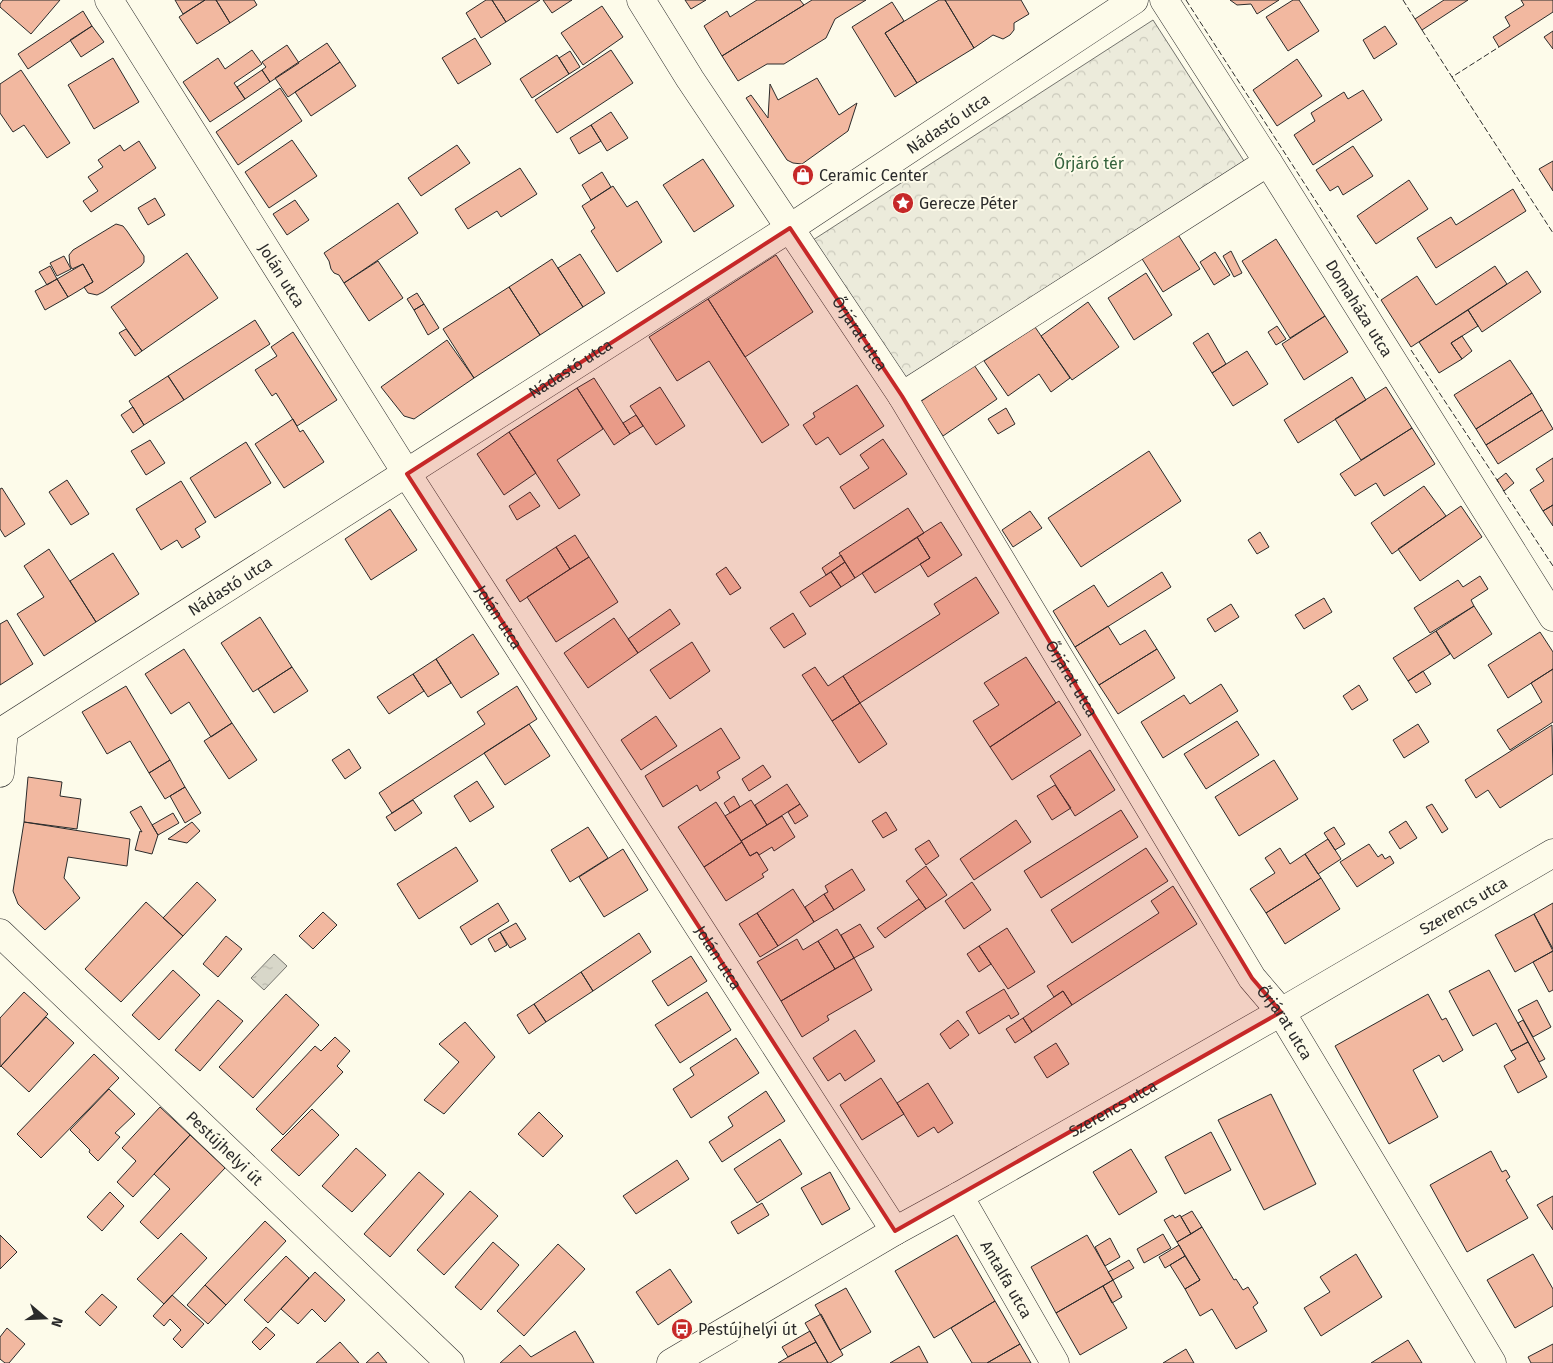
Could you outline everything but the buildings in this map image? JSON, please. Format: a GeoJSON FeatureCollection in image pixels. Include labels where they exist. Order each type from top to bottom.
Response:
{"type":"FeatureCollection","features":[{"type":"Feature","properties":{"kind":"street","name":"Jolán utca"},"geometry":{"type":"LineString","coordinates":[[109,0],[407,474],[895,1231]]}},
{"type":"Feature","properties":{"kind":"street","name":"Őrjárat utca"},"geometry":{"type":"LineString","coordinates":[[641,0],[690,79],[902,396],[1252,978],[1281,1012],[1492,1363]]}},
{"type":"Feature","properties":{"kind":"street","name":"Nádastó utca"},"geometry":{"type":"LineString","coordinates":[[2,730],[407,474],[790,228],[1134,0]]}},
{"type":"Feature","properties":{"kind":"street","name":"Domaháza utca"},"geometry":{"type":"LineString","coordinates":[[1164,0],[1268,162],[1553,617]]}},
{"type":"Feature","properties":{"kind":"street"},"geometry":{"type":"LineString","coordinates":[[902,396],[1268,162]]}},
{"type":"Feature","properties":{"kind":"street"},"geometry":{"type":"LineString","coordinates":[[0,773],[2,730]]}},
{"type":"Feature","properties":{"kind":"street","name":"Szerencs utca"},"geometry":{"type":"LineString","coordinates":[[671,1363],[895,1231],[1281,1012],[1553,853]]}},
{"type":"Feature","properties":{"kind":"street","name":"Pestújhelyi út"},"geometry":{"type":"LineString","coordinates":[[0,933],[450,1363]]}},
{"type":"Feature","properties":{"kind":"street","name":"Antalfa utca"},"geometry":{"type":"LineString","coordinates":[[959,1196],[1055,1363]]}},
{"type":"Feature","properties":{"kind":"highlighted area"},"geometry":{"type":"Polygon","coordinates":[[[790,228],[902,396],[1252,978],[1281,1012],[895,1231],[407,474],[790,228]]]}},
{"type":"Feature","properties":{"kind":"green space","name":"Őrjáró tér"},"geometry":{"type":"Polygon","coordinates":[[[1153,20],[1246,164],[905,383],[813,240],[1153,20]]]}},
{"type":"Feature","properties":{"kind":"water"},"geometry":{"type":"Polygon","coordinates":[[[274,954],[287,966],[264,990],[251,978],[274,954]]]}},
{"type":"Feature","properties":{"kind":"fence"},"geometry":{"type":"LineString","coordinates":[[1186,0],[1379,299]]}},
{"type":"Feature","properties":{"kind":"fence"},"geometry":{"type":"LineString","coordinates":[[1403,0],[1415,19]]}},
{"type":"Feature","properties":{"kind":"fence"},"geometry":{"type":"LineString","coordinates":[[1422,30],[1452,77],[1499,47]]}},
{"type":"Feature","properties":{"kind":"fence"},"geometry":{"type":"LineString","coordinates":[[1452,77],[1553,233]]}},
{"type":"Feature","properties":{"kind":"fence"},"geometry":{"type":"LineString","coordinates":[[1411,350],[1499,483]]}},
{"type":"Feature","properties":{"kind":"fence"},"geometry":{"type":"LineString","coordinates":[[1503,490],[1553,566]]}},
{"type":"Feature","properties":{"kind":"place","name":"Ceramic Center"},"geometry":{"type":"Point","coordinates":[803,175]}},
{"type":"Feature","properties":{"kind":"place","name":"Gerecze Péter"},"geometry":{"type":"Point","coordinates":[903,203]}},
{"type":"Feature","properties":{"kind":"place","name":"Pestújhelyi út"},"geometry":{"type":"Point","coordinates":[682,1329]}}]}
